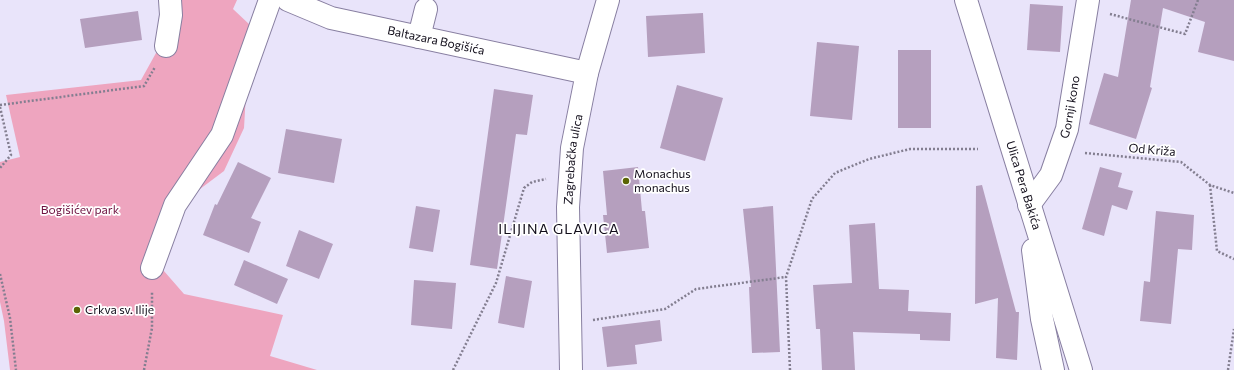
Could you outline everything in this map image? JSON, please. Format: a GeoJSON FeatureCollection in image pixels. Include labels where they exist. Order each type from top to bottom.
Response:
{"type":"FeatureCollection","features":[{"type":"Feature","properties":{"kind":"street"},"geometry":{"type":"LineString","coordinates":[[166,46],[171,15],[170,0]]}},
{"type":"Feature","properties":{"kind":"street"},"geometry":{"type":"LineString","coordinates":[[152,268],[175,205],[222,135],[270,0]]}},
{"type":"Feature","properties":{"kind":"street","name":"Baltazara Bogišića"},"geometry":{"type":"LineString","coordinates":[[288,0],[331,18],[587,73]]}},
{"type":"Feature","properties":{"kind":"street","name":"Zagrebačka ulica"},"geometry":{"type":"LineString","coordinates":[[571,370],[568,207],[572,148],[587,73],[608,0]]}},
{"type":"Feature","properties":{"kind":"street","name":"Ulica Pera Bakića"},"geometry":{"type":"LineString","coordinates":[[966,0],[1081,370]]}},
{"type":"Feature","properties":{"kind":"street","name":"Gornji kono"},"geometry":{"type":"LineString","coordinates":[[1029,205],[1051,175],[1067,129],[1088,4]]}},
{"type":"Feature","properties":{"kind":"street"},"geometry":{"type":"LineString","coordinates":[[419,37],[426,9]]}},
{"type":"Feature","properties":{"kind":"street"},"geometry":{"type":"LineString","coordinates":[[1029,205],[1041,310],[1053,370]]}},
{"type":"Feature","properties":{"kind":"path"},"geometry":{"type":"LineString","coordinates":[[1088,4],[1185,34],[1198,0]]}},
{"type":"Feature","properties":{"kind":"path"},"geometry":{"type":"LineString","coordinates":[[0,168],[11,155],[0,106],[144,86],[166,46]]}},
{"type":"Feature","properties":{"kind":"path"},"geometry":{"type":"LineString","coordinates":[[790,370],[786,277],[812,199],[835,173],[869,159],[910,149],[978,149]]}},
{"type":"Feature","properties":{"kind":"path","name":"Od Križa"},"geometry":{"type":"LineString","coordinates":[[1060,150],[1181,162],[1210,185],[1234,193]]}},
{"type":"Feature","properties":{"kind":"path"},"geometry":{"type":"LineString","coordinates":[[453,370],[496,283],[524,188],[532,182],[571,173]]}},
{"type":"Feature","properties":{"kind":"path"},"geometry":{"type":"LineString","coordinates":[[1210,185],[1217,251],[1234,259]]}},
{"type":"Feature","properties":{"kind":"path"},"geometry":{"type":"LineString","coordinates":[[144,370],[152,328],[152,268]]}},
{"type":"Feature","properties":{"kind":"path"},"geometry":{"type":"LineString","coordinates":[[0,274],[10,318],[16,370]]}},
{"type":"Feature","properties":{"kind":"path"},"geometry":{"type":"LineString","coordinates":[[591,320],[665,309],[696,289],[786,277]]}},
{"type":"Feature","properties":{"kind":"path"},"geometry":{"type":"LineString","coordinates":[[1228,370],[1234,330]]}},
{"type":"Feature","properties":{"kind":"green space","name":"Bogišićev park"},"geometry":{"type":"Polygon","coordinates":[[[160,0],[237,0],[233,9],[250,25],[244,128],[224,171],[200,189],[165,205],[150,255],[184,294],[283,315],[270,356],[317,370],[10,370],[0,302],[0,162],[20,157],[6,95],[141,80],[161,44],[160,0]]]}},
{"type":"Feature","properties":{"kind":"building"},"geometry":{"type":"Polygon","coordinates":[[[1131,0],[1234,0],[1234,61],[1198,52],[1205,22],[1163,8],[1150,87],[1152,88],[1136,139],[1089,124],[1104,73],[1118,77],[1131,0]]]}},
{"type":"Feature","properties":{"kind":"building"},"geometry":{"type":"Polygon","coordinates":[[[1030,4],[1063,6],[1060,52],[1027,50],[1030,4]]]}},
{"type":"Feature","properties":{"kind":"building"},"geometry":{"type":"Polygon","coordinates":[[[138,11],[142,40],[85,48],[80,19],[138,11]]]}},
{"type":"Feature","properties":{"kind":"building"},"geometry":{"type":"Polygon","coordinates":[[[703,13],[705,53],[648,57],[646,16],[703,13]]]}},
{"type":"Feature","properties":{"kind":"building"},"geometry":{"type":"Polygon","coordinates":[[[817,42],[859,46],[852,120],[810,116],[817,42]]]}},
{"type":"Feature","properties":{"kind":"building"},"geometry":{"type":"Polygon","coordinates":[[[898,50],[931,50],[931,128],[898,128],[898,50]]]}},
{"type":"Feature","properties":{"kind":"building"},"geometry":{"type":"Polygon","coordinates":[[[677,85],[723,98],[705,161],[660,148],[677,85]]]}},
{"type":"Feature","properties":{"kind":"building"},"geometry":{"type":"Polygon","coordinates":[[[494,89],[533,95],[527,135],[516,134],[497,269],[470,265],[494,89]]]}},
{"type":"Feature","properties":{"kind":"building"},"geometry":{"type":"Polygon","coordinates":[[[286,129],[342,139],[334,183],[278,173],[286,129]]]}},
{"type":"Feature","properties":{"kind":"building"},"geometry":{"type":"Polygon","coordinates":[[[238,162],[271,178],[251,218],[261,222],[249,253],[203,235],[215,204],[217,205],[238,162]]]}},
{"type":"Feature","properties":{"kind":"building"},"geometry":{"type":"Polygon","coordinates":[[[638,167],[642,211],[645,211],[649,248],[607,253],[603,215],[607,215],[603,171],[638,167]]]}},
{"type":"Feature","properties":{"kind":"building"},"geometry":{"type":"Polygon","coordinates":[[[1100,167],[1122,173],[1118,187],[1133,191],[1127,210],[1112,205],[1104,236],[1082,229],[1100,167]]]}},
{"type":"Feature","properties":{"kind":"building"},"geometry":{"type":"Polygon","coordinates":[[[982,185],[1016,312],[1019,312],[1017,360],[996,358],[998,298],[975,304],[976,186],[982,185]]]}},
{"type":"Feature","properties":{"kind":"building"},"geometry":{"type":"Polygon","coordinates":[[[416,206],[440,210],[433,252],[409,248],[416,206]]]}},
{"type":"Feature","properties":{"kind":"building"},"geometry":{"type":"Polygon","coordinates":[[[773,206],[780,352],[752,353],[749,287],[751,287],[743,209],[773,206]]]}},
{"type":"Feature","properties":{"kind":"building"},"geometry":{"type":"Polygon","coordinates":[[[1156,211],[1194,215],[1192,250],[1178,249],[1171,324],[1140,321],[1144,281],[1150,282],[1156,211]]]}},
{"type":"Feature","properties":{"kind":"building"},"geometry":{"type":"Polygon","coordinates":[[[875,223],[879,289],[909,290],[908,311],[951,313],[950,341],[920,340],[920,334],[853,332],[855,370],[822,370],[820,329],[816,329],[813,285],[852,283],[849,225],[875,223]]]}},
{"type":"Feature","properties":{"kind":"building"},"geometry":{"type":"Polygon","coordinates":[[[299,230],[333,244],[319,279],[286,266],[299,230]]]}},
{"type":"Feature","properties":{"kind":"building"},"geometry":{"type":"Polygon","coordinates":[[[244,260],[288,279],[277,304],[234,285],[244,260]]]}},
{"type":"Feature","properties":{"kind":"building"},"geometry":{"type":"Polygon","coordinates":[[[506,276],[532,281],[524,328],[498,323],[506,276]]]}},
{"type":"Feature","properties":{"kind":"building"},"geometry":{"type":"Polygon","coordinates":[[[414,280],[456,283],[452,329],[411,325],[414,280]]]}},
{"type":"Feature","properties":{"kind":"building"},"geometry":{"type":"Polygon","coordinates":[[[660,320],[662,341],[635,345],[637,364],[607,367],[602,327],[660,320]]]}},
{"type":"Feature","properties":{"kind":"place","name":"Monachus monachus"},"geometry":{"type":"Point","coordinates":[626,181]}},
{"type":"Feature","properties":{"kind":"place","name":"Crkva sv. Ilije"},"geometry":{"type":"Point","coordinates":[77,310]}},
{"type":"Feature","properties":{"kind":"district","name":"ILIJINA GLAVICA"},"geometry":{"type":"Point","coordinates":[559,229]}}]}
